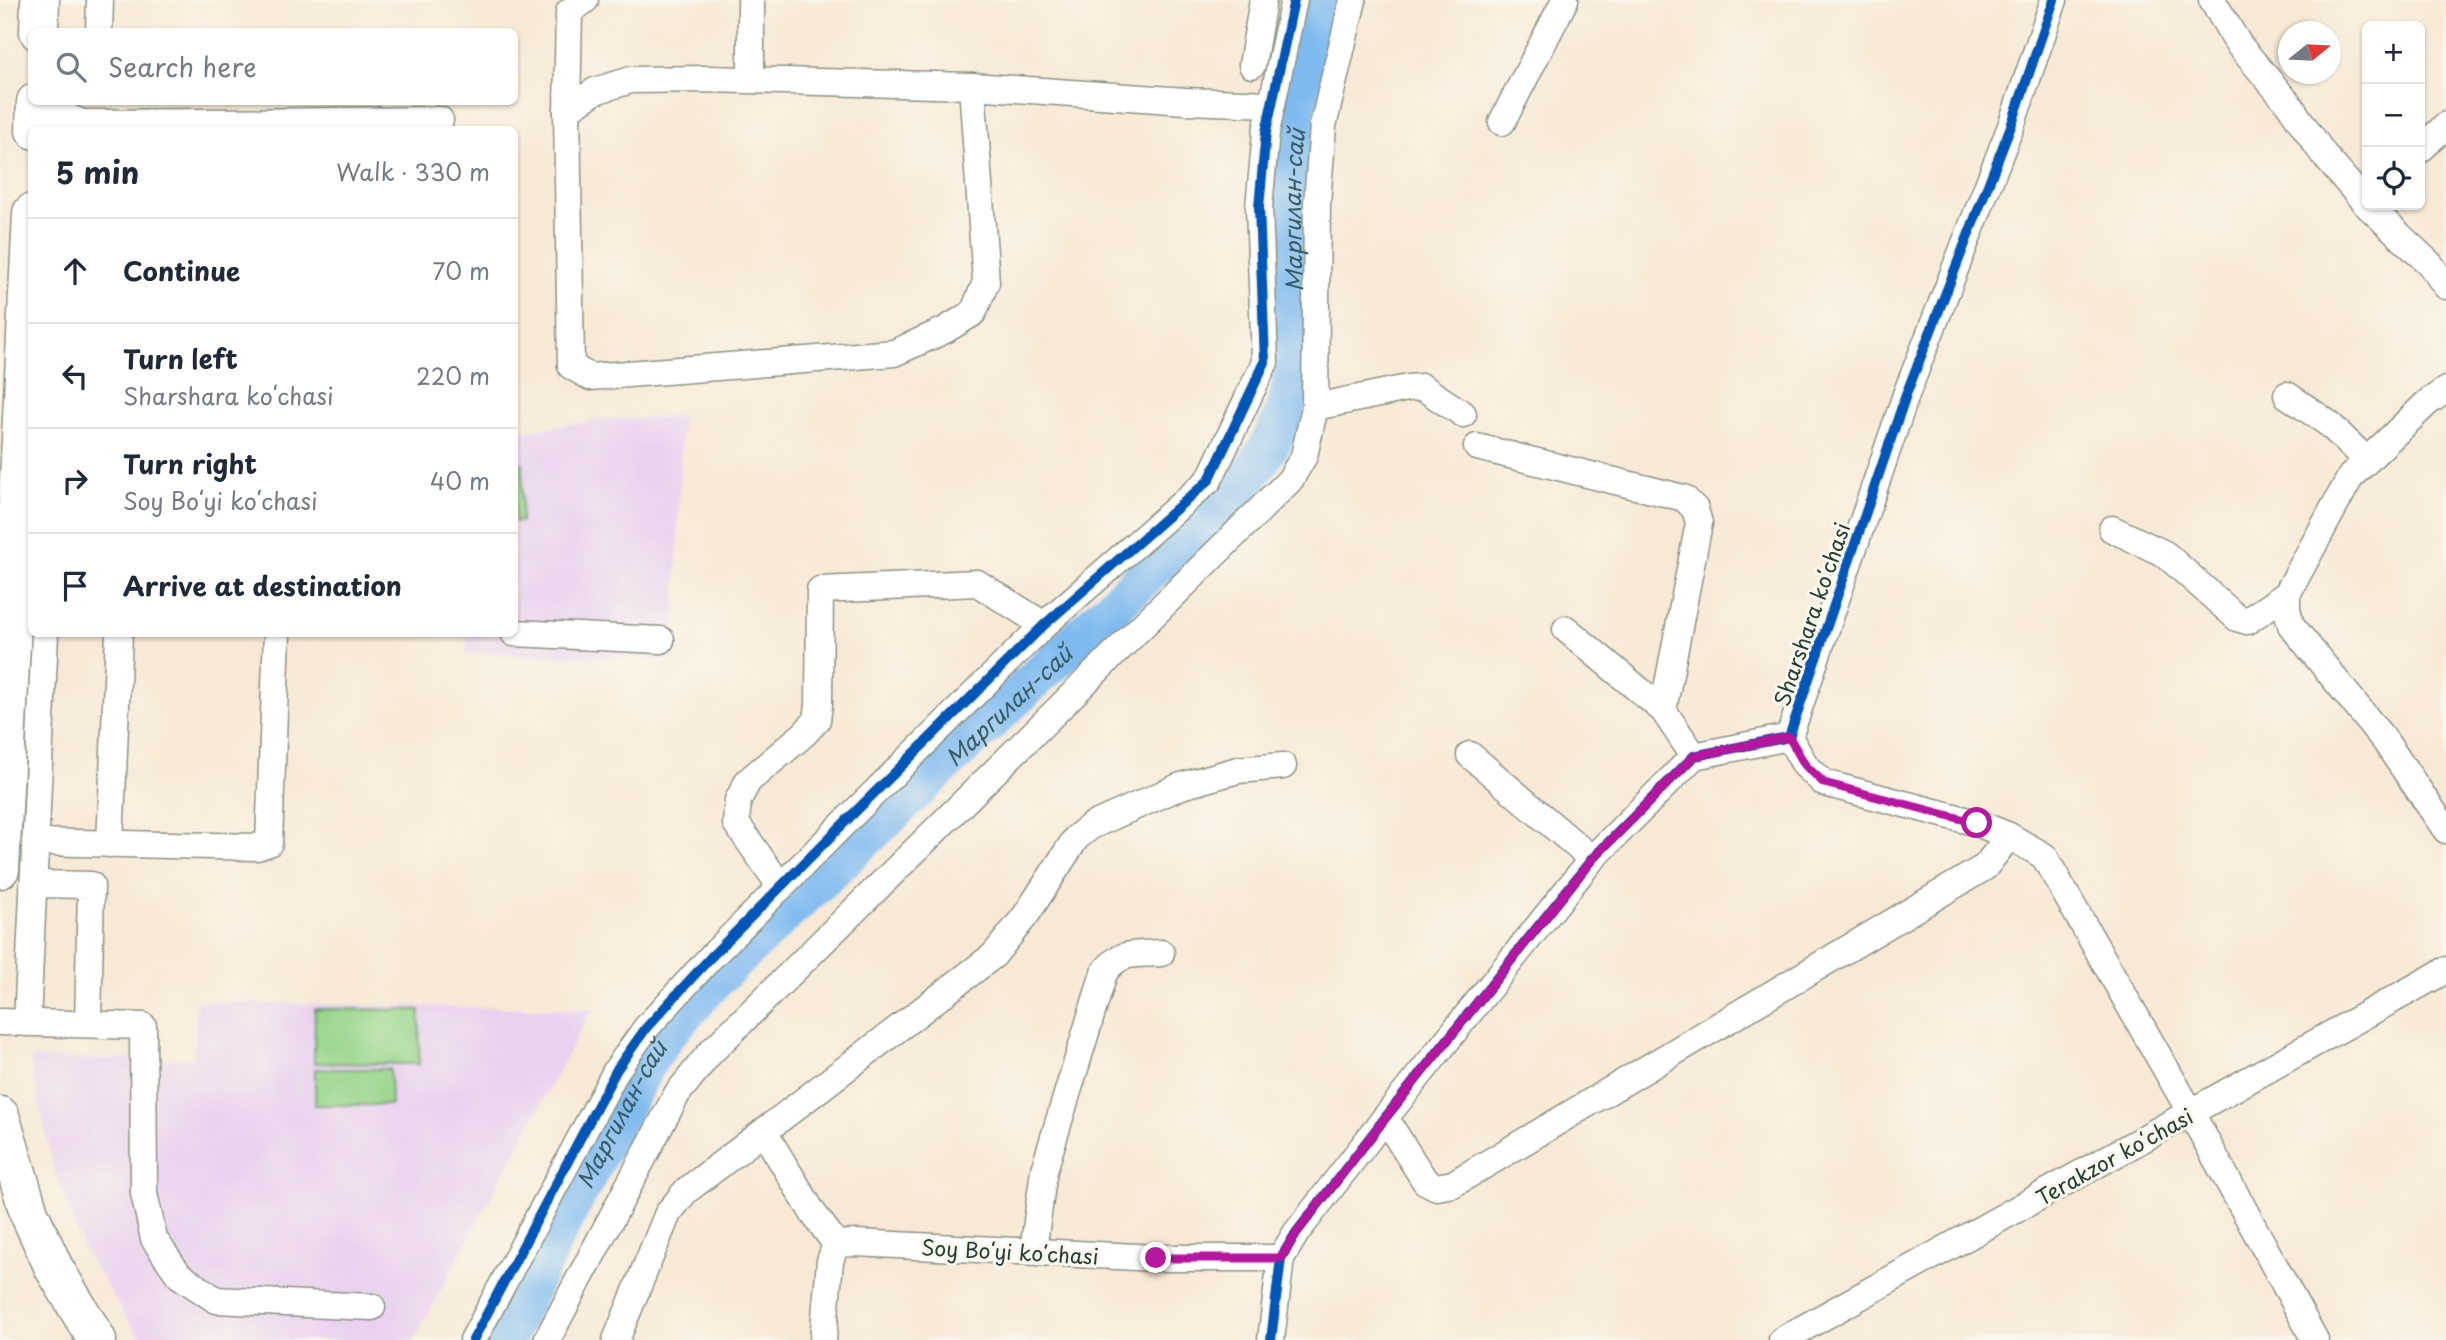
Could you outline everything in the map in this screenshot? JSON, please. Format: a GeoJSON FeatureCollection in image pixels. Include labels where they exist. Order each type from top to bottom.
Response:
{"type":"FeatureCollection","features":[{"type":"Feature","properties":{"kind":"highway"},"geometry":{"type":"LineString","coordinates":[[38,28],[40,0]]}},
{"type":"Feature","properties":{"kind":"highway"},"geometry":{"type":"LineString","coordinates":[[17,876],[28,379]]}},
{"type":"Feature","properties":{"kind":"highway"},"geometry":{"type":"LineString","coordinates":[[0,1116],[29,1213],[54,1268],[97,1340]]}},
{"type":"Feature","properties":{"kind":"street"},"geometry":{"type":"LineString","coordinates":[[99,28],[100,0]]}},
{"type":"Feature","properties":{"kind":"street"},"geometry":{"type":"LineString","coordinates":[[585,0],[569,12],[567,110],[571,366],[590,377],[894,353],[945,330],[973,313],[986,282],[972,86]]}},
{"type":"Feature","properties":{"kind":"street"},"geometry":{"type":"LineString","coordinates":[[751,0],[751,79]]}},
{"type":"Feature","properties":{"kind":"street"},"geometry":{"type":"LineString","coordinates":[[547,1340],[677,1094],[709,1054],[1290,480],[1304,456],[1315,407],[1317,203],[1323,126],[1353,0]]}},
{"type":"Feature","properties":{"kind":"street"},"geometry":{"type":"LineString","coordinates":[[1502,122],[1565,0]]}},
{"type":"Feature","properties":{"kind":"street","name":"Sharshara koʻchasi"},"geometry":{"type":"LineString","coordinates":[[1694,756],[1789,737],[1907,392],[2011,126],[2054,0]]}},
{"type":"Feature","properties":{"kind":"street"},"geometry":{"type":"LineString","coordinates":[[2211,0],[2239,45],[2288,103],[2324,155],[2362,198]]}},
{"type":"Feature","properties":{"kind":"street"},"geometry":{"type":"LineString","coordinates":[[473,1340],[617,1069],[646,1028],[781,887],[1044,625],[1209,480],[1265,362],[1259,207],[1266,132],[1293,8],[1262,6],[1252,65]]}},
{"type":"Feature","properties":{"kind":"street"},"geometry":{"type":"LineString","coordinates":[[567,110],[595,91],[631,80],[751,79],[972,86],[1185,101],[1272,104]]}},
{"type":"Feature","properties":{"kind":"street"},"geometry":{"type":"LineString","coordinates":[[36,112],[86,119],[440,120]]}},
{"type":"Feature","properties":{"kind":"street"},"geometry":{"type":"LineString","coordinates":[[2423,147],[2446,125]]}},
{"type":"Feature","properties":{"kind":"street"},"geometry":{"type":"LineString","coordinates":[[2374,210],[2430,264],[2446,286]]}},
{"type":"Feature","properties":{"kind":"street"},"geometry":{"type":"LineString","coordinates":[[1315,407],[1422,387],[1463,414]]}},
{"type":"Feature","properties":{"kind":"street"},"geometry":{"type":"LineString","coordinates":[[2112,530],[2165,554],[2237,618],[2247,621],[2287,594],[2351,476],[2428,402],[2446,390]]}},
{"type":"Feature","properties":{"kind":"street"},"geometry":{"type":"LineString","coordinates":[[2287,395],[2329,424],[2367,461]]}},
{"type":"Feature","properties":{"kind":"street"},"geometry":{"type":"LineString","coordinates":[[1478,447],[1684,498],[1695,509],[1699,523],[1664,710]]}},
{"type":"Feature","properties":{"kind":"street"},"geometry":{"type":"LineString","coordinates":[[781,887],[736,823],[738,800],[748,781],[817,720],[820,590],[977,583],[1044,625]]}},
{"type":"Feature","properties":{"kind":"street"},"geometry":{"type":"LineString","coordinates":[[2287,594],[2291,625],[2385,741],[2446,830]]}},
{"type":"Feature","properties":{"kind":"street"},"geometry":{"type":"LineString","coordinates":[[1271,1340],[1281,1258],[1296,1233],[1592,859],[1694,756],[1664,710],[1566,629]]}},
{"type":"Feature","properties":{"kind":"street"},"geometry":{"type":"LineString","coordinates":[[518,633],[661,640]]}},
{"type":"Feature","properties":{"kind":"street"},"geometry":{"type":"LineString","coordinates":[[27,1023],[17,876],[35,842],[45,637]]}},
{"type":"Feature","properties":{"kind":"street"},"geometry":{"type":"LineString","coordinates":[[110,844],[120,637]]}},
{"type":"Feature","properties":{"kind":"street"},"geometry":{"type":"LineString","coordinates":[[35,842],[257,847],[269,843],[278,637]]}},
{"type":"Feature","properties":{"kind":"street"},"geometry":{"type":"LineString","coordinates":[[1789,737],[1805,765],[1824,783],[1977,823],[2009,836],[2044,856],[2191,1113],[2315,1340]]}},
{"type":"Feature","properties":{"kind":"street"},"geometry":{"type":"LineString","coordinates":[[1471,755],[1592,859]]}},
{"type":"Feature","properties":{"kind":"street"},"geometry":{"type":"LineString","coordinates":[[616,1340],[668,1213],[687,1191],[994,955],[1026,915],[1076,838],[1091,826],[1181,786],[1238,770],[1283,766]]}},
{"type":"Feature","properties":{"kind":"street"},"geometry":{"type":"LineString","coordinates":[[1385,1118],[1425,1181],[1437,1187],[1453,1184],[1985,867],[2009,836]]}},
{"type":"Feature","properties":{"kind":"street"},"geometry":{"type":"LineString","coordinates":[[17,876],[92,886],[88,1024]]}},
{"type":"Feature","properties":{"kind":"street"},"geometry":{"type":"LineString","coordinates":[[1033,1251],[1044,1170],[1104,973],[1113,960],[1123,956],[1161,953]]}},
{"type":"Feature","properties":{"kind":"street","name":"Terakzor koʻchasi"},"geometry":{"type":"LineString","coordinates":[[1782,1340],[2446,970]]}},
{"type":"Feature","properties":{"kind":"street"},"geometry":{"type":"LineString","coordinates":[[0,1022],[143,1026],[144,1193],[154,1239],[179,1275],[216,1300],[372,1307]]}},
{"type":"Feature","properties":{"kind":"street"},"geometry":{"type":"LineString","coordinates":[[764,1132],[813,1213],[836,1244],[830,1261],[823,1340]]}},
{"type":"Feature","properties":{"kind":"street","name":"Soy Boʻyi koʻchasi"},"geometry":{"type":"LineString","coordinates":[[836,1244],[1156,1258],[1281,1258]]}},
{"type":"Feature","properties":{"kind":"shaded area"},"geometry":{"type":"Polygon","coordinates":[[[682,416],[674,660],[466,653],[467,637],[518,637],[518,432],[600,420],[682,416]]]}},
{"type":"Feature","properties":{"kind":"shaded area"},"geometry":{"type":"Polygon","coordinates":[[[196,1002],[592,1009],[414,1340],[143,1340],[125,1316],[84,1250],[53,1166],[30,1059],[194,1059],[196,1002]]]}},
{"type":"Feature","properties":{"kind":"green space"},"geometry":{"type":"Polygon","coordinates":[[[518,463],[523,463],[521,522],[518,522],[518,463]]]}},
{"type":"Feature","properties":{"kind":"green space"},"geometry":{"type":"Polygon","coordinates":[[[315,1009],[420,1010],[419,1064],[314,1063],[315,1009]]]}},
{"type":"Feature","properties":{"kind":"green space"},"geometry":{"type":"Polygon","coordinates":[[[315,1069],[390,1069],[391,1105],[315,1105],[315,1069]]]}},
{"type":"Feature","properties":{"kind":"waterway","name":"Маргилан-сай"},"geometry":{"type":"LineString","coordinates":[[505,1340],[548,1249],[648,1060],[665,1035],[716,978],[1239,488],[1262,458],[1284,413],[1293,375],[1293,151],[1301,94],[1323,0]]}},
{"type":"Feature","properties":{"kind":"cycle path"},"geometry":{"type":"LineString","coordinates":[[473,1340],[617,1069],[646,1028],[710,958],[1044,625],[1209,480],[1265,362],[1259,207],[1266,132],[1294,0]]}},
{"type":"Feature","properties":{"kind":"cycle path"},"geometry":{"type":"LineString","coordinates":[[1271,1340],[1281,1258],[1296,1233],[1592,859],[1694,756],[1789,737],[1907,392],[2011,126],[2054,0]]}},
{"type":"Feature","properties":{"kind":"route"},"geometry":{"type":"LineString","coordinates":[[1156,1258],[1281,1258],[1296,1233],[1385,1118],[1592,859],[1694,756],[1789,737],[1805,765],[1824,783],[1977,823]]}}]}
